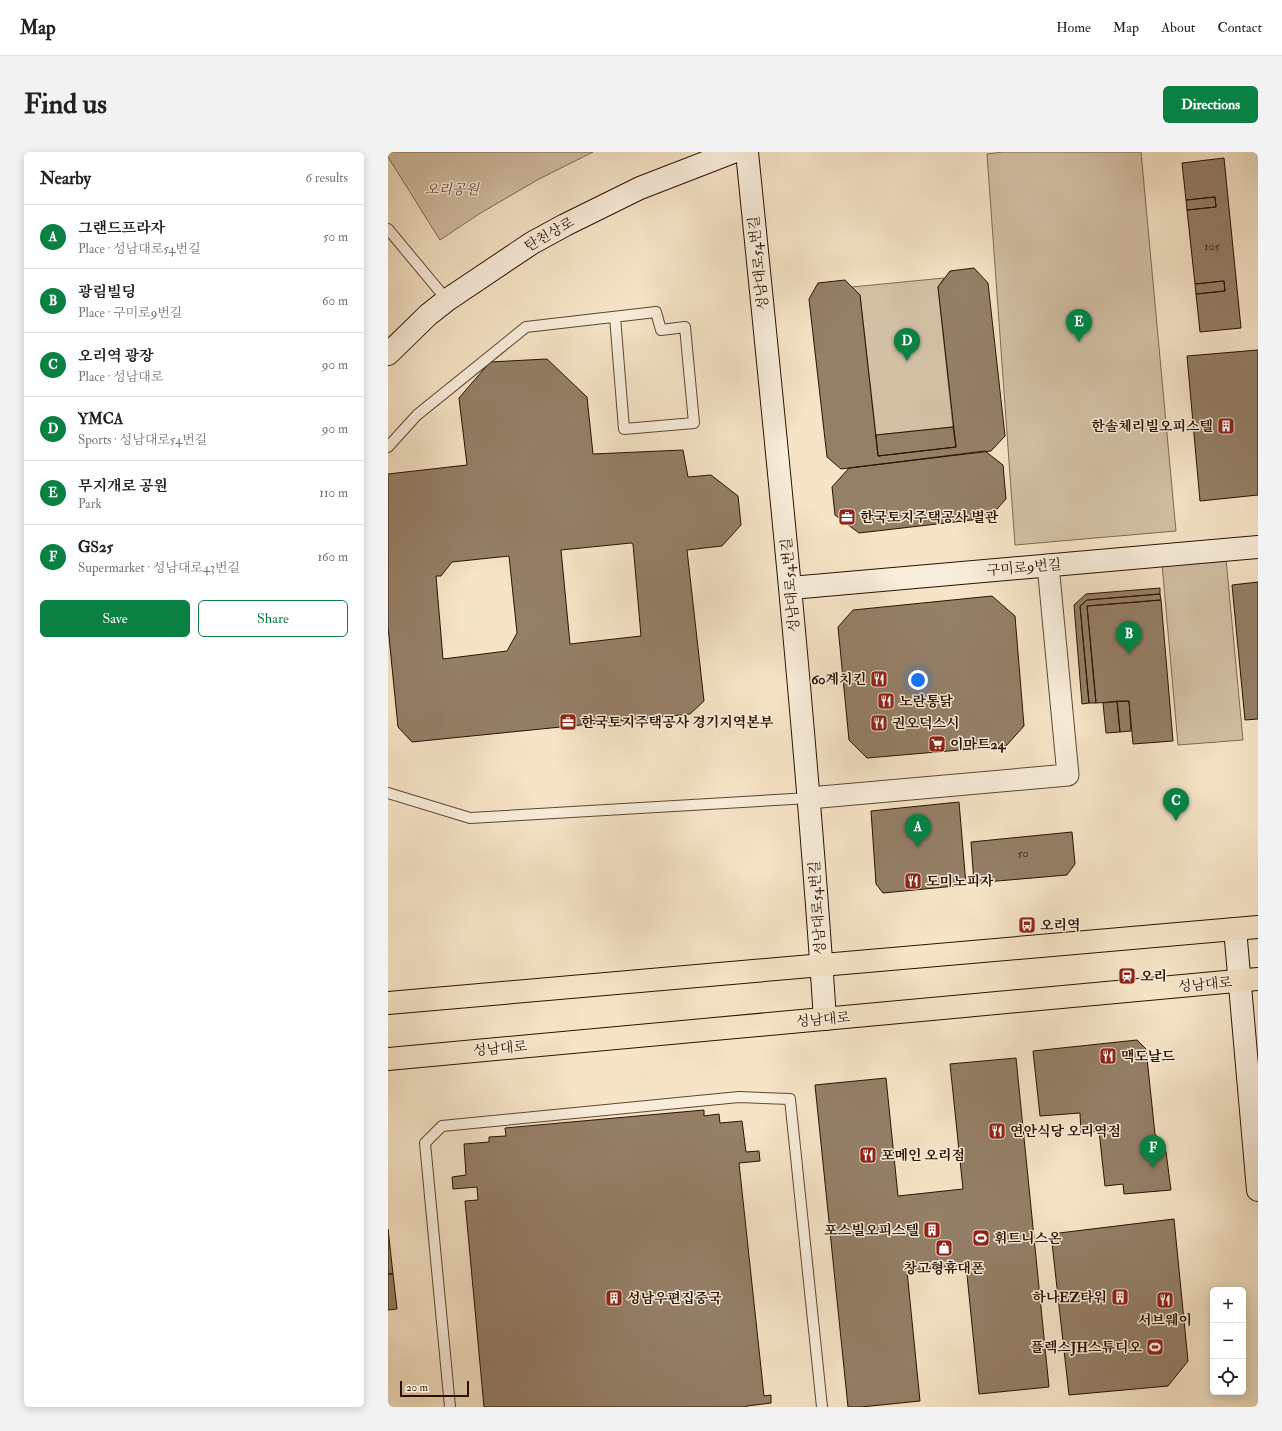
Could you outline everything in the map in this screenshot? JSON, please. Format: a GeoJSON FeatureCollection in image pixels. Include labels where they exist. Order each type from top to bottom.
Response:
{"type":"FeatureCollection","features":[{"type":"Feature","properties":{"kind":"main road"},"geometry":{"type":"LineString","coordinates":[[388,1003],[1258,927]]}},
{"type":"Feature","properties":{"kind":"main road","name":"성남대로"},"geometry":{"type":"LineString","coordinates":[[388,1059],[1249,980]]}},
{"type":"Feature","properties":{"kind":"street","name":"탄천상로"},"geometry":{"type":"LineString","coordinates":[[388,354],[447,300],[532,243],[564,225],[640,188],[733,152]]}},
{"type":"Feature","properties":{"kind":"street","name":"성남대로54번길"},"geometry":{"type":"LineString","coordinates":[[747,152],[791,588],[809,798],[825,1019]]}},
{"type":"Feature","properties":{"kind":"street","name":"구미로9번길"},"geometry":{"type":"LineString","coordinates":[[791,588],[1258,547]]}},
{"type":"Feature","properties":{"kind":"street"},"geometry":{"type":"LineString","coordinates":[[809,798],[1068,775],[1048,565]]}},
{"type":"Feature","properties":{"kind":"street"},"geometry":{"type":"LineString","coordinates":[[1235,929],[1249,980],[1258,1190]]}},
{"type":"Feature","properties":{"kind":"lane"},"geometry":{"type":"LineString","coordinates":[[388,229],[447,300]]}},
{"type":"Feature","properties":{"kind":"lane"},"geometry":{"type":"LineString","coordinates":[[388,447],[416,415],[526,327],[656,312],[661,330],[685,328],[694,423],[624,429],[614,317]]}},
{"type":"Feature","properties":{"kind":"lane"},"geometry":{"type":"LineString","coordinates":[[388,793],[470,818],[809,798]]}},
{"type":"Feature","properties":{"kind":"lane"},"geometry":{"type":"LineString","coordinates":[[450,1407],[425,1143],[442,1126],[738,1097],[790,1099],[822,1407]]}},
{"type":"Feature","properties":{"kind":"green space","name":"오리공원"},"geometry":{"type":"Polygon","coordinates":[[[388,152],[593,152],[539,179],[479,214],[440,240],[388,157],[388,152]]]}},
{"type":"Feature","properties":{"kind":"green space"},"geometry":{"type":"Polygon","coordinates":[[[1003,152],[1141,152],[1176,531],[1015,545],[987,154],[1003,152]]]}},
{"type":"Feature","properties":{"kind":"green space"},"geometry":{"type":"Polygon","coordinates":[[[944,278],[938,287],[953,427],[876,435],[860,295],[852,287],[944,278]]]}},
{"type":"Feature","properties":{"kind":"green space"},"geometry":{"type":"Polygon","coordinates":[[[1226,559],[1243,740],[1178,745],[1162,564],[1226,559]]]}},
{"type":"Feature","properties":{"kind":"building"},"geometry":{"type":"Polygon","coordinates":[[[1224,158],[1241,328],[1200,332],[1196,294],[1225,291],[1224,281],[1195,284],[1187,210],[1216,207],[1215,197],[1186,200],[1182,163],[1224,158]]]}},
{"type":"Feature","properties":{"kind":"building"},"geometry":{"type":"Polygon","coordinates":[[[1215,197],[1216,207],[1187,210],[1186,200],[1215,197]]]}},
{"type":"Feature","properties":{"kind":"building"},"geometry":{"type":"Polygon","coordinates":[[[974,268],[988,283],[1005,436],[991,451],[841,469],[827,457],[809,299],[818,283],[845,280],[860,295],[878,456],[956,447],[938,287],[950,271],[974,268]]]}},
{"type":"Feature","properties":{"kind":"building"},"geometry":{"type":"Polygon","coordinates":[[[1224,281],[1225,291],[1196,294],[1195,284],[1224,281]]]}},
{"type":"Feature","properties":{"kind":"building","name":"한솔체리빌오피스텔"},"geometry":{"type":"Polygon","coordinates":[[[1258,350],[1258,495],[1200,501],[1187,356],[1258,350]]]}},
{"type":"Feature","properties":{"kind":"building"},"geometry":{"type":"Polygon","coordinates":[[[547,359],[587,397],[593,454],[683,450],[688,477],[711,475],[738,496],[741,525],[722,546],[687,550],[704,701],[690,714],[412,742],[398,727],[388,627],[388,474],[467,465],[459,398],[490,362],[547,359]],[[633,544],[561,550],[570,644],[641,636],[633,544]],[[509,556],[452,562],[441,576],[436,576],[443,659],[507,651],[517,633],[509,556]]]}},
{"type":"Feature","properties":{"kind":"building"},"geometry":{"type":"Polygon","coordinates":[[[953,427],[956,447],[878,456],[876,435],[953,427]]]}},
{"type":"Feature","properties":{"kind":"building"},"geometry":{"type":"Polygon","coordinates":[[[985,451],[1003,465],[1006,499],[989,518],[859,533],[835,515],[832,487],[849,468],[985,451]]]}},
{"type":"Feature","properties":{"kind":"building"},"geometry":{"type":"Polygon","coordinates":[[[1258,582],[1258,719],[1245,720],[1232,585],[1258,582]]]}},
{"type":"Feature","properties":{"kind":"building"},"geometry":{"type":"Polygon","coordinates":[[[1160,588],[1160,594],[1087,600],[1080,606],[1089,703],[1082,704],[1074,605],[1086,594],[1160,588]]]}},
{"type":"Feature","properties":{"kind":"building"},"geometry":{"type":"Polygon","coordinates":[[[1160,594],[1161,600],[1087,606],[1096,703],[1089,703],[1080,606],[1087,600],[1160,594]]]}},
{"type":"Feature","properties":{"kind":"building"},"geometry":{"type":"Polygon","coordinates":[[[992,596],[1015,616],[1024,726],[1006,746],[867,758],[849,740],[838,627],[853,610],[992,596]]]}},
{"type":"Feature","properties":{"kind":"building"},"geometry":{"type":"Polygon","coordinates":[[[1161,600],[1173,741],[1133,744],[1129,701],[1096,703],[1087,606],[1161,600]]]}},
{"type":"Feature","properties":{"kind":"building"},"geometry":{"type":"Polygon","coordinates":[[[1117,701],[1129,701],[1131,731],[1120,732],[1117,701]]]}},
{"type":"Feature","properties":{"kind":"building"},"geometry":{"type":"Polygon","coordinates":[[[1117,701],[1120,732],[1106,733],[1103,703],[1117,701]]]}},
{"type":"Feature","properties":{"kind":"building"},"geometry":{"type":"Polygon","coordinates":[[[959,802],[966,885],[883,893],[876,884],[871,811],[959,802]]]}},
{"type":"Feature","properties":{"kind":"building"},"geometry":{"type":"Polygon","coordinates":[[[1072,832],[1075,864],[1067,875],[974,883],[971,842],[1072,832]]]}},
{"type":"Feature","properties":{"kind":"building"},"geometry":{"type":"Polygon","coordinates":[[[1137,1040],[1146,1049],[1155,1134],[1166,1152],[1171,1190],[1124,1194],[1123,1184],[1105,1186],[1099,1131],[1081,1133],[1080,1113],[1040,1116],[1033,1051],[1137,1040]]]}},
{"type":"Feature","properties":{"kind":"building","name":"포스빌오피스텔"},"geometry":{"type":"Polygon","coordinates":[[[1016,1058],[1049,1387],[979,1394],[966,1265],[907,1271],[920,1401],[848,1407],[815,1085],[886,1078],[898,1196],[963,1189],[950,1064],[1016,1058]]]}},
{"type":"Feature","properties":{"kind":"building","name":"성남우편집중국"},"geometry":{"type":"Polygon","coordinates":[[[704,1110],[704,1116],[719,1114],[720,1123],[742,1121],[746,1152],[759,1151],[760,1161],[739,1163],[764,1396],[771,1395],[771,1403],[747,1407],[484,1407],[465,1201],[478,1200],[477,1187],[453,1189],[452,1177],[466,1175],[464,1144],[489,1142],[489,1137],[506,1136],[505,1128],[704,1110]]]}},
{"type":"Feature","properties":{"kind":"building","name":"하나EZ타워"},"geometry":{"type":"Polygon","coordinates":[[[1174,1219],[1188,1361],[1168,1386],[1069,1395],[1051,1234],[1174,1219]]]}},
{"type":"Feature","properties":{"kind":"building"},"geometry":{"type":"Polygon","coordinates":[[[388,1229],[393,1274],[388,1274],[388,1229]]]}},
{"type":"Feature","properties":{"kind":"building"},"geometry":{"type":"Polygon","coordinates":[[[388,1274],[393,1274],[397,1309],[388,1310],[388,1274]]]}},
{"type":"Feature","properties":{"kind":"place","name":"무지개로 공원"},"geometry":{"type":"Point","coordinates":[1079,342]}},
{"type":"Feature","properties":{"kind":"place","name":"YMCA"},"geometry":{"type":"Point","coordinates":[907,361]}},
{"type":"Feature","properties":{"kind":"place","name":"한솔체리빌오피스텔"},"geometry":{"type":"Point","coordinates":[1226,426]}},
{"type":"Feature","properties":{"kind":"place","name":"한국토지주택공사 별관"},"geometry":{"type":"Point","coordinates":[847,517]}},
{"type":"Feature","properties":{"kind":"place","name":"광림빌딩"},"geometry":{"type":"Point","coordinates":[1129,654]}},
{"type":"Feature","properties":{"kind":"place","name":"60계치킨"},"geometry":{"type":"Point","coordinates":[879,679]}},
{"type":"Feature","properties":{"kind":"place","name":"노란통닭"},"geometry":{"type":"Point","coordinates":[886,701]}},
{"type":"Feature","properties":{"kind":"place","name":"한국토지주택공사 경기지역본부"},"geometry":{"type":"Point","coordinates":[568,722]}},
{"type":"Feature","properties":{"kind":"place","name":"권오덕스시"},"geometry":{"type":"Point","coordinates":[879,723]}},
{"type":"Feature","properties":{"kind":"place","name":"이마트24"},"geometry":{"type":"Point","coordinates":[937,744]}},
{"type":"Feature","properties":{"kind":"place","name":"오리역 광장"},"geometry":{"type":"Point","coordinates":[1176,821]}},
{"type":"Feature","properties":{"kind":"place","name":"그랜드프라자"},"geometry":{"type":"Point","coordinates":[918,847]}},
{"type":"Feature","properties":{"kind":"place","name":"도미노피자"},"geometry":{"type":"Point","coordinates":[913,881]}},
{"type":"Feature","properties":{"kind":"place","name":"오리역"},"geometry":{"type":"Point","coordinates":[1027,925]}},
{"type":"Feature","properties":{"kind":"place","name":"오리"},"geometry":{"type":"Point","coordinates":[1127,976]}},
{"type":"Feature","properties":{"kind":"place","name":"맥도날드"},"geometry":{"type":"Point","coordinates":[1108,1056]}},
{"type":"Feature","properties":{"kind":"place","name":"연안식당 오리역점"},"geometry":{"type":"Point","coordinates":[997,1131]}},
{"type":"Feature","properties":{"kind":"place","name":"포메인 오리점"},"geometry":{"type":"Point","coordinates":[868,1155]}},
{"type":"Feature","properties":{"kind":"place","name":"GS25"},"geometry":{"type":"Point","coordinates":[1153,1168]}},
{"type":"Feature","properties":{"kind":"place","name":"포스빌오피스텔"},"geometry":{"type":"Point","coordinates":[932,1230]}},
{"type":"Feature","properties":{"kind":"place","name":"휘트니스온"},"geometry":{"type":"Point","coordinates":[981,1238]}},
{"type":"Feature","properties":{"kind":"place","name":"창고형휴대폰"},"geometry":{"type":"Point","coordinates":[944,1248]}},
{"type":"Feature","properties":{"kind":"place","name":"하나EZ타워"},"geometry":{"type":"Point","coordinates":[1120,1297]}},
{"type":"Feature","properties":{"kind":"place","name":"성남우편집중국"},"geometry":{"type":"Point","coordinates":[614,1298]}},
{"type":"Feature","properties":{"kind":"place","name":"서브웨이"},"geometry":{"type":"Point","coordinates":[1165,1300]}},
{"type":"Feature","properties":{"kind":"place","name":"플렉스JH스튜디오"},"geometry":{"type":"Point","coordinates":[1155,1347]}}]}
